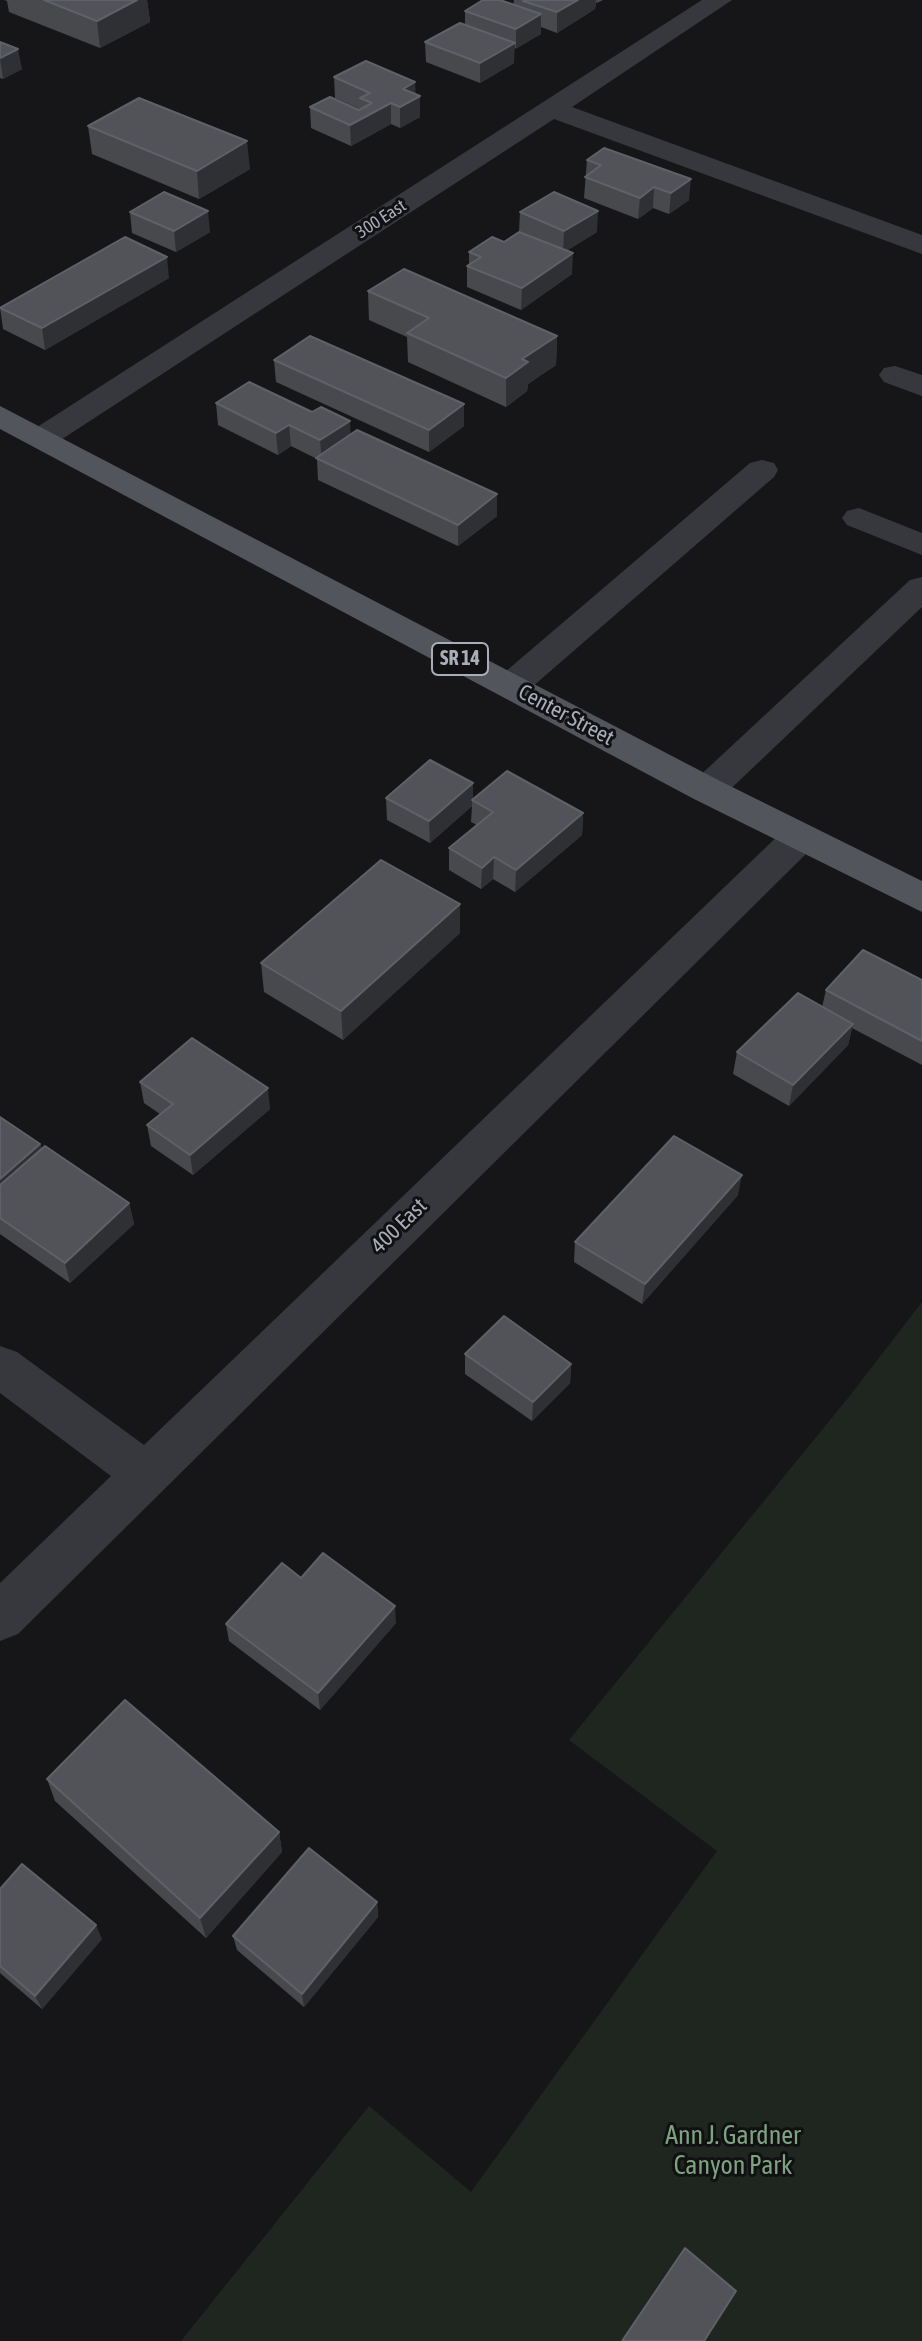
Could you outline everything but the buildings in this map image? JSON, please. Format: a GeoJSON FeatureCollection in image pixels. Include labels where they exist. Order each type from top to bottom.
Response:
{"type":"FeatureCollection","features":[{"type":"Feature","properties":{"kind":"main road","name":"Center Street"},"geometry":{"type":"LineString","coordinates":[[0,416],[707,790],[922,898]]}},
{"type":"Feature","properties":{"kind":"street","name":"300 East"},"geometry":{"type":"LineString","coordinates":[[42,438],[719,0]]}},
{"type":"Feature","properties":{"kind":"street"},"geometry":{"type":"LineString","coordinates":[[552,109],[922,245]]}},
{"type":"Feature","properties":{"kind":"street"},"geometry":{"type":"LineString","coordinates":[[511,686],[762,470]]}},
{"type":"Feature","properties":{"kind":"street"},"geometry":{"type":"LineString","coordinates":[[859,518],[922,545]]}},
{"type":"Feature","properties":{"kind":"street"},"geometry":{"type":"LineString","coordinates":[[707,790],[922,588]]}},
{"type":"Feature","properties":{"kind":"street","name":"400 East"},"geometry":{"type":"LineString","coordinates":[[0,1617],[800,837]]}},
{"type":"Feature","properties":{"kind":"street"},"geometry":{"type":"LineString","coordinates":[[0,1366],[145,1473]]}},
{"type":"Feature","properties":{"kind":"green space","name":"Ann J. Gardner Canyon Park"},"geometry":{"type":"Polygon","coordinates":[[[922,1302],[922,2341],[181,2341],[369,2106],[471,2192],[717,1851],[569,1740],[848,1398],[922,1302]]]}}]}
